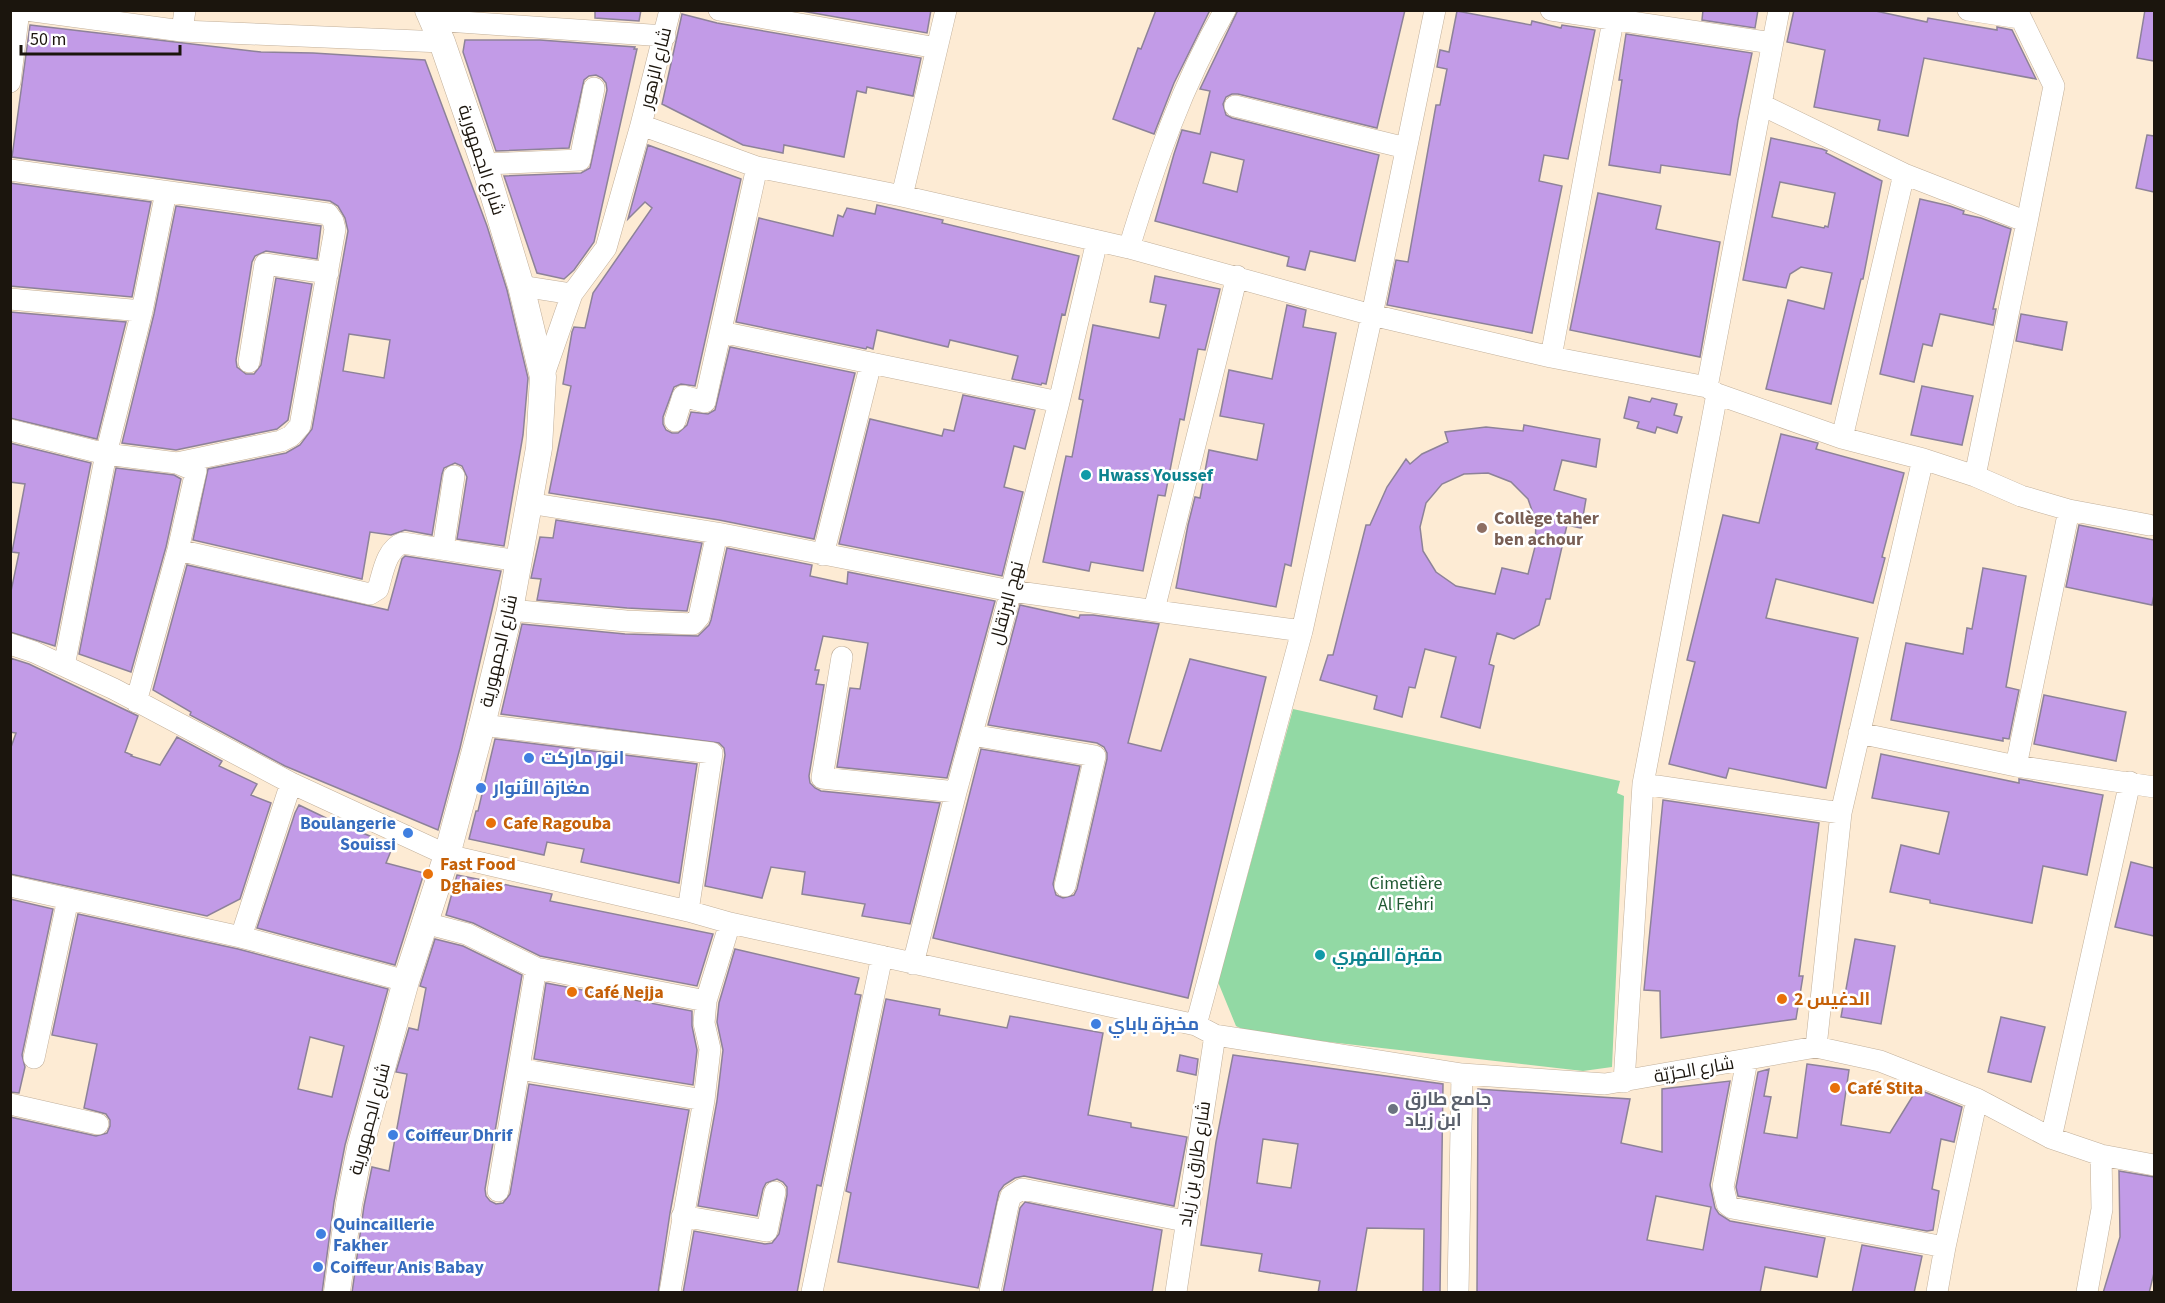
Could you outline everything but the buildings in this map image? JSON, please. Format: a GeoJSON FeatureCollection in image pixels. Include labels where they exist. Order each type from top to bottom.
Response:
{"type":"FeatureCollection","features":[{"type":"Feature","properties":{"kind":"street"},"geometry":{"type":"LineString","coordinates":[[10,82],[19,10]]}},
{"type":"Feature","properties":{"kind":"street"},"geometry":{"type":"LineString","coordinates":[[26,10],[183,21],[434,24],[665,36]]}},
{"type":"Feature","properties":{"kind":"street","name":"شارع الزهور"},"geometry":{"type":"LineString","coordinates":[[543,377],[572,294],[606,248],[641,126],[670,10]]}},
{"type":"Feature","properties":{"kind":"street"},"geometry":{"type":"LineString","coordinates":[[719,10],[937,48]]}},
{"type":"Feature","properties":{"kind":"street"},"geometry":{"type":"LineString","coordinates":[[902,196],[945,10]]}},
{"type":"Feature","properties":{"kind":"street"},"geometry":{"type":"LineString","coordinates":[[1128,248],[1174,113],[1225,10]]}},
{"type":"Feature","properties":{"kind":"street"},"geometry":{"type":"LineString","coordinates":[[1196,1025],[1302,631],[1436,10]]}},
{"type":"Feature","properties":{"kind":"street"},"geometry":{"type":"LineString","coordinates":[[1551,10],[1614,15],[1772,43]]}},
{"type":"Feature","properties":{"kind":"street"},"geometry":{"type":"LineString","coordinates":[[1624,1082],[1643,784],[1779,10]]}},
{"type":"Feature","properties":{"kind":"street"},"geometry":{"type":"LineString","coordinates":[[1968,10],[2018,14],[2054,86],[1975,476]]}},
{"type":"Feature","properties":{"kind":"street"},"geometry":{"type":"LineString","coordinates":[[1551,357],[1614,15]]}},
{"type":"Feature","properties":{"kind":"street","name":"شارع الجمهورية"},"geometry":{"type":"LineString","coordinates":[[337,1293],[349,1204],[360,1148],[406,981],[447,855],[482,725],[510,609],[539,448],[543,377],[521,286],[484,164],[434,24]]}},
{"type":"Feature","properties":{"kind":"street"},"geometry":{"type":"LineString","coordinates":[[484,164],[564,168],[580,160],[594,88]]}},
{"type":"Feature","properties":{"kind":"street"},"geometry":{"type":"LineString","coordinates":[[1762,105],[1904,174],[2027,222]]}},
{"type":"Feature","properties":{"kind":"street"},"geometry":{"type":"LineString","coordinates":[[1235,106],[1406,148]]}},
{"type":"Feature","properties":{"kind":"street"},"geometry":{"type":"LineString","coordinates":[[641,126],[757,167],[902,196],[1128,248],[1237,276],[1372,315],[1551,357],[1712,391],[1842,438],[1923,459],[1975,476],[2021,496],[2069,510],[2149,525]]}},
{"type":"Feature","properties":{"kind":"street"},"geometry":{"type":"LineString","coordinates":[[675,421],[683,396],[705,402],[757,167]]}},
{"type":"Feature","properties":{"kind":"street"},"geometry":{"type":"LineString","coordinates":[[10,170],[328,214],[333,221],[335,229],[328,273],[300,426],[291,436],[281,441],[177,464]]}},
{"type":"Feature","properties":{"kind":"street"},"geometry":{"type":"LineString","coordinates":[[1842,438],[1904,174]]}},
{"type":"Feature","properties":{"kind":"street"},"geometry":{"type":"LineString","coordinates":[[64,666],[106,454],[142,311],[166,192]]}},
{"type":"Feature","properties":{"kind":"street","name":"نهج البرتقال"},"geometry":{"type":"LineString","coordinates":[[913,964],[956,792],[1011,591],[1097,241]]}},
{"type":"Feature","properties":{"kind":"street"},"geometry":{"type":"LineString","coordinates":[[249,362],[265,264],[328,273]]}},
{"type":"Feature","properties":{"kind":"street"},"geometry":{"type":"LineString","coordinates":[[1154,610],[1237,276]]}},
{"type":"Feature","properties":{"kind":"street"},"geometry":{"type":"LineString","coordinates":[[521,286],[572,294]]}},
{"type":"Feature","properties":{"kind":"street"},"geometry":{"type":"LineString","coordinates":[[10,299],[142,311]]}},
{"type":"Feature","properties":{"kind":"street"},"geometry":{"type":"LineString","coordinates":[[721,332],[1059,402]]}},
{"type":"Feature","properties":{"kind":"street"},"geometry":{"type":"LineString","coordinates":[[823,555],[872,363]]}},
{"type":"Feature","properties":{"kind":"street"},"geometry":{"type":"LineString","coordinates":[[10,430],[106,454],[177,464],[194,469],[196,472],[178,550],[136,702]]}},
{"type":"Feature","properties":{"kind":"street"},"geometry":{"type":"LineString","coordinates":[[1816,1047],[1841,813],[1923,459]]}},
{"type":"Feature","properties":{"kind":"street"},"geometry":{"type":"LineString","coordinates":[[443,549],[454,476]]}},
{"type":"Feature","properties":{"kind":"street"},"geometry":{"type":"LineString","coordinates":[[528,503],[717,533],[1011,591],[1302,631]]}},
{"type":"Feature","properties":{"kind":"street"},"geometry":{"type":"LineString","coordinates":[[2016,766],[2069,510]]}},
{"type":"Feature","properties":{"kind":"street"},"geometry":{"type":"LineString","coordinates":[[510,609],[626,621],[693,624],[699,617],[717,533]]}},
{"type":"Feature","properties":{"kind":"street"},"geometry":{"type":"LineString","coordinates":[[178,550],[370,594],[378,589],[388,557],[396,546],[403,543],[519,561]]}},
{"type":"Feature","properties":{"kind":"street","name":"شارع الحرّيّة"},"geometry":{"type":"LineString","coordinates":[[10,644],[114,689],[291,783],[447,855],[688,911],[730,923],[1196,1025],[1215,1035],[1462,1074],[1605,1084],[1816,1047],[1880,1061],[1977,1099],[2051,1137],[2101,1155],[2154,1165]]}},
{"type":"Feature","properties":{"kind":"street"},"geometry":{"type":"LineString","coordinates":[[842,657],[822,778],[956,792]]}},
{"type":"Feature","properties":{"kind":"street"},"geometry":{"type":"LineString","coordinates":[[482,725],[712,753],[688,911]]}},
{"type":"Feature","properties":{"kind":"street"},"geometry":{"type":"LineString","coordinates":[[1859,733],[2016,766],[2154,787]]}},
{"type":"Feature","properties":{"kind":"street"},"geometry":{"type":"LineString","coordinates":[[972,735],[1095,756],[1065,885]]}},
{"type":"Feature","properties":{"kind":"street"},"geometry":{"type":"LineString","coordinates":[[2051,1137],[2130,782]]}},
{"type":"Feature","properties":{"kind":"street"},"geometry":{"type":"LineString","coordinates":[[241,937],[291,783]]}},
{"type":"Feature","properties":{"kind":"street"},"geometry":{"type":"LineString","coordinates":[[1643,784],[1841,813]]}},
{"type":"Feature","properties":{"kind":"street"},"geometry":{"type":"LineString","coordinates":[[10,886],[241,937],[406,981]]}},
{"type":"Feature","properties":{"kind":"street"},"geometry":{"type":"LineString","coordinates":[[34,1058],[68,899]]}},
{"type":"Feature","properties":{"kind":"street"},"geometry":{"type":"LineString","coordinates":[[425,922],[467,934],[536,968],[706,1001]]}},
{"type":"Feature","properties":{"kind":"street"},"geometry":{"type":"LineString","coordinates":[[670,1293],[704,1100],[710,1049],[704,1023],[706,1001],[730,923]]}},
{"type":"Feature","properties":{"kind":"street"},"geometry":{"type":"LineString","coordinates":[[812,1293],[882,956]]}},
{"type":"Feature","properties":{"kind":"street"},"geometry":{"type":"LineString","coordinates":[[498,1191],[536,968]]}},
{"type":"Feature","properties":{"kind":"street","name":"شارع طارق بن زياد"},"geometry":{"type":"LineString","coordinates":[[1176,1293],[1185,1221],[1215,1035]]}},
{"type":"Feature","properties":{"kind":"street"},"geometry":{"type":"LineString","coordinates":[[1747,1060],[1723,1187],[1727,1204],[1732,1208],[1946,1247]]}},
{"type":"Feature","properties":{"kind":"street"},"geometry":{"type":"LineString","coordinates":[[519,1070],[704,1100]]}},
{"type":"Feature","properties":{"kind":"street"},"geometry":{"type":"LineString","coordinates":[[1458,1293],[1462,1074]]}},
{"type":"Feature","properties":{"kind":"street"},"geometry":{"type":"LineString","coordinates":[[1937,1293],[1977,1099]]}},
{"type":"Feature","properties":{"kind":"street"},"geometry":{"type":"LineString","coordinates":[[10,1104],[98,1124]]}},
{"type":"Feature","properties":{"kind":"street"},"geometry":{"type":"LineString","coordinates":[[2087,1293],[2102,1209],[2101,1155]]}},
{"type":"Feature","properties":{"kind":"street"},"geometry":{"type":"LineString","coordinates":[[990,1293],[1008,1205],[1011,1196],[1022,1189],[1185,1221]]}},
{"type":"Feature","properties":{"kind":"street"},"geometry":{"type":"LineString","coordinates":[[682,1216],[767,1231],[775,1192]]}},
{"type":"Feature","properties":{"kind":"green space","name":"Cimetière Al Fehri"},"geometry":{"type":"Polygon","coordinates":[[[1293,709],[1620,781],[1617,793],[1624,796],[1612,1067],[1583,1071],[1250,1033],[1236,1026],[1218,982],[1293,709]]]}},
{"type":"Feature","properties":{"kind":"place","name":"Hwass Youssef"},"geometry":{"type":"Point","coordinates":[1086,475]}},
{"type":"Feature","properties":{"kind":"place","name":"Collège taher ben achour"},"geometry":{"type":"Point","coordinates":[1482,528]}},
{"type":"Feature","properties":{"kind":"place","name":"انور ماركت"},"geometry":{"type":"Point","coordinates":[529,758]}},
{"type":"Feature","properties":{"kind":"place","name":"مغازة الأنوار"},"geometry":{"type":"Point","coordinates":[481,788]}},
{"type":"Feature","properties":{"kind":"place","name":"Cafe Ragouba"},"geometry":{"type":"Point","coordinates":[491,823]}},
{"type":"Feature","properties":{"kind":"place","name":"Boulangerie Souissi"},"geometry":{"type":"Point","coordinates":[408,833]}},
{"type":"Feature","properties":{"kind":"place","name":"Fast Food Dghaies"},"geometry":{"type":"Point","coordinates":[428,874]}},
{"type":"Feature","properties":{"kind":"place","name":"مقبرة الفهري"},"geometry":{"type":"Point","coordinates":[1320,955]}},
{"type":"Feature","properties":{"kind":"place","name":"Café Nejja"},"geometry":{"type":"Point","coordinates":[572,992]}},
{"type":"Feature","properties":{"kind":"place","name":"الدغيس 2"},"geometry":{"type":"Point","coordinates":[1782,999]}},
{"type":"Feature","properties":{"kind":"place","name":"مخبزة باباي"},"geometry":{"type":"Point","coordinates":[1096,1024]}},
{"type":"Feature","properties":{"kind":"place","name":"Café Stita"},"geometry":{"type":"Point","coordinates":[1835,1088]}},
{"type":"Feature","properties":{"kind":"place","name":"جامع طارق ابن زياد"},"geometry":{"type":"Point","coordinates":[1393,1109]}},
{"type":"Feature","properties":{"kind":"place","name":"Coiffeur Dhrif"},"geometry":{"type":"Point","coordinates":[393,1135]}},
{"type":"Feature","properties":{"kind":"place","name":"Quincaillerie Fakher"},"geometry":{"type":"Point","coordinates":[321,1234]}},
{"type":"Feature","properties":{"kind":"place","name":"Coiffeur Anis Babay"},"geometry":{"type":"Point","coordinates":[318,1267]}}]}
